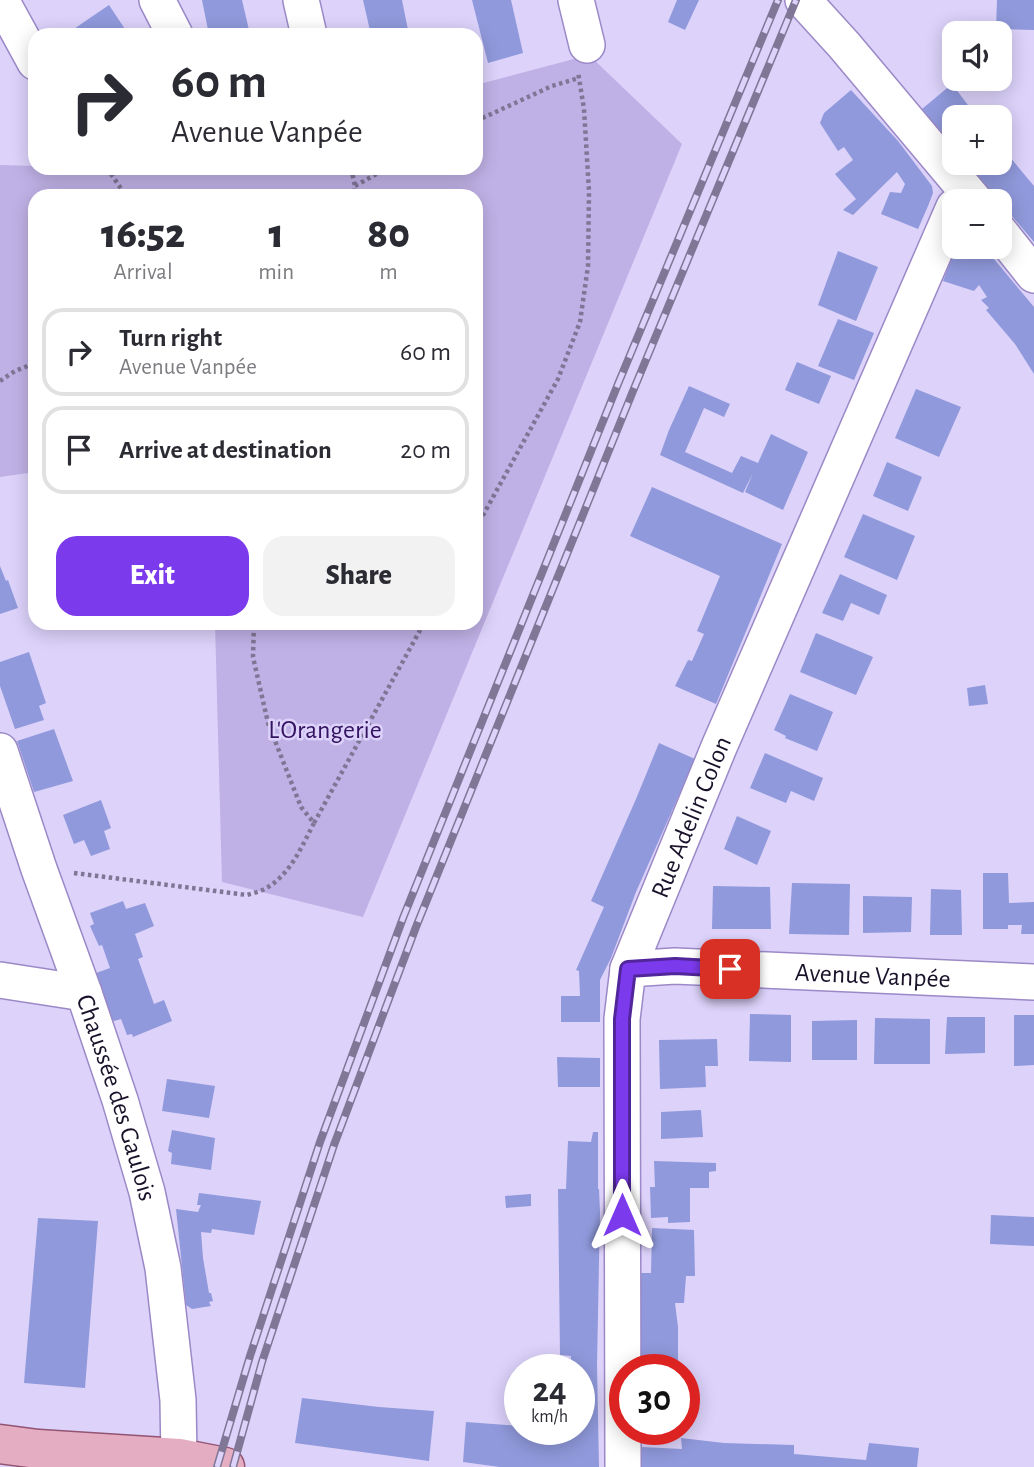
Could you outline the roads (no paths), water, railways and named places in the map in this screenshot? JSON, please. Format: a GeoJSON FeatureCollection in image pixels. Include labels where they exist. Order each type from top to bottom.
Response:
{"type":"FeatureCollection","features":[{"type":"Feature","properties":{"kind":"main road"},"geometry":{"type":"LineString","coordinates":[[0,1444],[37,1458],[179,1458],[225,1467]]}},
{"type":"Feature","properties":{"kind":"street"},"geometry":{"type":"LineString","coordinates":[[1,0],[28,49]]}},
{"type":"Feature","properties":{"kind":"street"},"geometry":{"type":"LineString","coordinates":[[157,0],[171,28]]}},
{"type":"Feature","properties":{"kind":"street"},"geometry":{"type":"LineString","coordinates":[[301,0],[307,28]]}},
{"type":"Feature","properties":{"kind":"street"},"geometry":{"type":"LineString","coordinates":[[576,0],[587,44]]}},
{"type":"Feature","properties":{"kind":"street"},"geometry":{"type":"LineString","coordinates":[[803,0],[844,45],[954,189]]}},
{"type":"Feature","properties":{"kind":"street","name":"Rue Adelin Colon"},"geometry":{"type":"LineString","coordinates":[[623,1467],[622,1019],[628,969],[719,747],[942,244]]}},
{"type":"Feature","properties":{"kind":"street"},"geometry":{"type":"LineString","coordinates":[[1012,247],[1034,275]]}},
{"type":"Feature","properties":{"kind":"street","name":"Chaussée des Gaulois"},"geometry":{"type":"LineString","coordinates":[[0,751],[84,993],[147,1192],[163,1268],[178,1400],[179,1458]]}},
{"type":"Feature","properties":{"kind":"street","name":"Avenue Vanpée"},"geometry":{"type":"LineString","coordinates":[[628,969],[675,966],[1034,982]]}},
{"type":"Feature","properties":{"kind":"street"},"geometry":{"type":"LineString","coordinates":[[0,980],[84,993]]}},
{"type":"Feature","properties":{"kind":"railway"},"geometry":{"type":"LineString","coordinates":[[217,1467],[320,1142],[403,918],[618,384],[778,0]]}},
{"type":"Feature","properties":{"kind":"railway"},"geometry":{"type":"LineString","coordinates":[[233,1467],[262,1362],[334,1145],[416,927],[633,391],[796,0]]}},
{"type":"Feature","properties":{"kind":"park label","name":"L'Orangerie"},"geometry":{"type":"Point","coordinates":[325,729]}}]}
